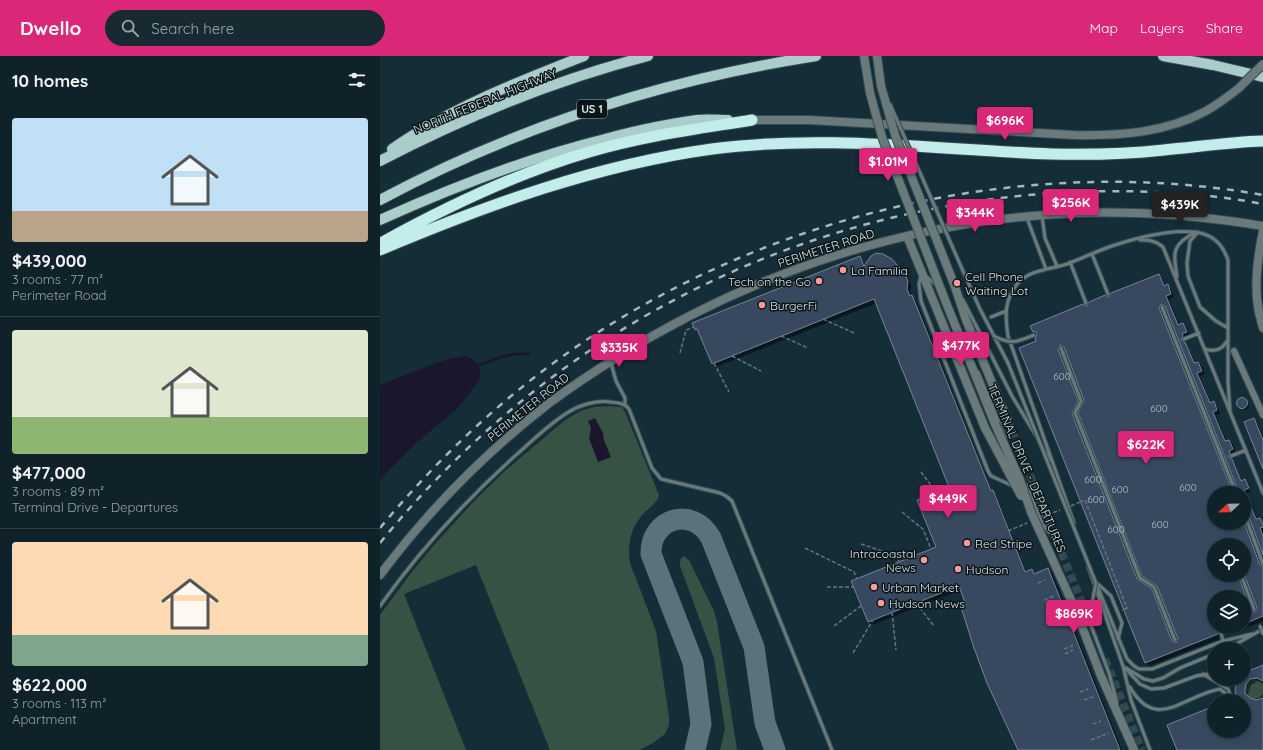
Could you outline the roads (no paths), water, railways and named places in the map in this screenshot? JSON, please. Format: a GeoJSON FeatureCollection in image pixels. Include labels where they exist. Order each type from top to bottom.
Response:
{"type":"FeatureCollection","features":[{"type":"Feature","properties":{"kind":"highway"},"geometry":{"type":"LineString","coordinates":[[380,243],[459,203],[525,174],[563,160],[644,138],[752,120]]}},
{"type":"Feature","properties":{"kind":"highway"},"geometry":{"type":"LineString","coordinates":[[380,250],[459,217],[551,185],[632,164],[712,149],[769,144],[826,143],[1051,154],[1093,154],[1140,152],[1263,140]]}},
{"type":"Feature","properties":{"kind":"main road"},"geometry":{"type":"LineString","coordinates":[[380,158],[413,134],[463,108],[518,82],[584,56]]}},
{"type":"Feature","properties":{"kind":"main road","name":"NORTH FEDERAL HIGHWAY"},"geometry":{"type":"LineString","coordinates":[[380,161],[444,130],[516,99],[597,71],[648,56]]}},
{"type":"Feature","properties":{"kind":"main road","name":"US 1"},"geometry":{"type":"LineString","coordinates":[[380,200],[485,149],[598,107],[707,77],[762,65],[816,56]]}},
{"type":"Feature","properties":{"kind":"main road"},"geometry":{"type":"LineString","coordinates":[[1163,56],[1213,65],[1263,77]]}},
{"type":"Feature","properties":{"kind":"main road"},"geometry":{"type":"LineString","coordinates":[[380,220],[454,188],[508,168],[587,144],[642,130],[698,120],[752,120]]}},
{"type":"Feature","properties":{"kind":"street","name":"TERMINAL DRIVE - DEPARTURES"},"geometry":{"type":"LineString","coordinates":[[864,56],[870,93],[890,160],[929,262],[995,424],[1020,480],[1031,512],[1076,611],[1134,750]]}},
{"type":"Feature","properties":{"kind":"street"},"geometry":{"type":"LineString","coordinates":[[877,56],[881,86],[894,135],[954,284],[966,320],[1007,419]]}},
{"type":"Feature","properties":{"kind":"street"},"geometry":{"type":"LineString","coordinates":[[752,120],[809,120],[1066,135],[1143,132],[1184,121],[1207,110],[1239,88],[1263,64]]}},
{"type":"Feature","properties":{"kind":"street","name":"PERIMETER ROAD"},"geometry":{"type":"LineString","coordinates":[[380,575],[429,515],[486,457],[548,404],[610,362],[677,323],[740,291],[818,261],[906,236],[974,223],[1042,215],[1077,213],[1146,213],[1204,217],[1263,226]]}},
{"type":"Feature","properties":{"kind":"street"},"geometry":{"type":"LineString","coordinates":[[1263,231],[1258,272],[1258,306],[1263,328]]}},
{"type":"Feature","properties":{"kind":"street"},"geometry":{"type":"LineString","coordinates":[[906,236],[985,428],[1031,512]]}},
{"type":"Feature","properties":{"kind":"street"},"geometry":{"type":"LineString","coordinates":[[1234,351],[1263,415]]}},
{"type":"Feature","properties":{"kind":"lane"},"geometry":{"type":"LineString","coordinates":[[881,86],[968,284],[1008,363],[1127,659],[1134,666],[1143,670],[1159,667],[1223,641],[1252,634]]}},
{"type":"Feature","properties":{"kind":"lane"},"geometry":{"type":"LineString","coordinates":[[1042,215],[1044,231],[1057,266]]}},
{"type":"Feature","properties":{"kind":"lane"},"geometry":{"type":"LineString","coordinates":[[1027,217],[1046,269]]}},
{"type":"Feature","properties":{"kind":"lane"},"geometry":{"type":"LineString","coordinates":[[1178,284],[1175,252],[1178,244],[1184,238],[1198,232]]}},
{"type":"Feature","properties":{"kind":"lane"},"geometry":{"type":"LineString","coordinates":[[1198,232],[1190,241],[1187,263],[1188,276],[1200,306],[1216,321],[1228,328]]}},
{"type":"Feature","properties":{"kind":"lane"},"geometry":{"type":"LineString","coordinates":[[1150,750],[1131,700],[1123,666],[1111,636],[1054,466],[1008,336],[1006,311],[1007,301],[1011,292],[1020,280],[1031,274],[1070,262],[1115,245],[1161,233],[1198,232],[1214,239],[1224,250],[1228,260],[1228,381],[1230,411]]}},
{"type":"Feature","properties":{"kind":"lane"},"geometry":{"type":"LineString","coordinates":[[1135,240],[1149,240],[1158,242],[1163,247],[1263,493]]}},
{"type":"Feature","properties":{"kind":"lane"},"geometry":{"type":"LineString","coordinates":[[1092,254],[1108,294]]}},
{"type":"Feature","properties":{"kind":"lane"},"geometry":{"type":"LineString","coordinates":[[1070,262],[1086,303]]}},
{"type":"Feature","properties":{"kind":"lane"},"geometry":{"type":"LineString","coordinates":[[1029,494],[996,479],[991,476],[988,471],[921,301],[919,284],[922,273],[936,284],[947,297],[1043,525],[1059,544]]}},
{"type":"Feature","properties":{"kind":"lane"},"geometry":{"type":"LineString","coordinates":[[954,284],[1016,402],[1054,466]]}},
{"type":"Feature","properties":{"kind":"lane"},"geometry":{"type":"LineString","coordinates":[[1162,307],[1233,486]]}},
{"type":"Feature","properties":{"kind":"lane"},"geometry":{"type":"LineString","coordinates":[[991,317],[1006,311]]}},
{"type":"Feature","properties":{"kind":"lane"},"geometry":{"type":"LineString","coordinates":[[1184,339],[1199,333]]}},
{"type":"Feature","properties":{"kind":"lane"},"geometry":{"type":"LineString","coordinates":[[994,336],[1011,342],[1034,335]]}},
{"type":"Feature","properties":{"kind":"lane"},"geometry":{"type":"LineString","coordinates":[[1205,349],[1216,350],[1222,348],[1228,338]]}},
{"type":"Feature","properties":{"kind":"lane"},"geometry":{"type":"LineString","coordinates":[[1061,348],[1081,401],[1075,413],[1140,578],[1154,587],[1175,640]]}},
{"type":"Feature","properties":{"kind":"lane"},"geometry":{"type":"LineString","coordinates":[[610,362],[616,381],[626,398],[625,405]]}},
{"type":"Feature","properties":{"kind":"lane"},"geometry":{"type":"LineString","coordinates":[[380,606],[438,533],[472,497],[533,440],[566,413],[577,408],[592,403],[607,401],[625,405],[629,409],[652,468],[661,479],[720,493],[732,501],[832,750]]}},
{"type":"Feature","properties":{"kind":"lane"},"geometry":{"type":"LineString","coordinates":[[1231,456],[1246,450]]}},
{"type":"Feature","properties":{"kind":"lane"},"geometry":{"type":"LineString","coordinates":[[1250,530],[1263,564]]}},
{"type":"Feature","properties":{"kind":"lane"},"geometry":{"type":"LineString","coordinates":[[1096,582],[1111,596],[1122,623],[1118,638]]}},
{"type":"Feature","properties":{"kind":"lane"},"geometry":{"type":"LineString","coordinates":[[1096,582],[1090,608],[1090,623],[1109,673],[1121,721]]}},
{"type":"Feature","properties":{"kind":"lane"},"geometry":{"type":"LineString","coordinates":[[1244,582],[1254,609]]}},
{"type":"Feature","properties":{"kind":"lane"},"geometry":{"type":"LineString","coordinates":[[1260,626],[1263,634]]}},
{"type":"Feature","properties":{"kind":"lane"},"geometry":{"type":"LineString","coordinates":[[1239,642],[1263,629]]}},
{"type":"Feature","properties":{"kind":"lane"},"geometry":{"type":"LineString","coordinates":[[1220,634],[1223,641]]}},
{"type":"Feature","properties":{"kind":"lane"},"geometry":{"type":"LineString","coordinates":[[1123,666],[1144,679],[1153,681],[1163,678],[1188,664],[1207,657]]}},
{"type":"Feature","properties":{"kind":"lane"},"geometry":{"type":"LineString","coordinates":[[1123,666],[1140,684],[1151,689],[1170,686],[1207,674]]}},
{"type":"Feature","properties":{"kind":"lane"},"geometry":{"type":"LineString","coordinates":[[1203,674],[1228,689],[1230,694]]}},
{"type":"Feature","properties":{"kind":"lane"},"geometry":{"type":"LineString","coordinates":[[1128,684],[1136,698],[1152,710],[1162,710],[1220,689],[1225,694]]}},
{"type":"Feature","properties":{"kind":"waterway"},"geometry":{"type":"LineString","coordinates":[[479,365],[510,355],[529,354]]}},
{"type":"Feature","properties":{"kind":"tunnel"},"geometry":{"type":"LineString","coordinates":[[1007,419],[1092,627]]}},
{"type":"Feature","properties":{"kind":"tunnel"},"geometry":{"type":"LineString","coordinates":[[1105,659],[1142,750]]}},
{"type":"Feature","properties":{"kind":"railway"},"geometry":{"type":"LineString","coordinates":[[380,528],[437,464],[478,425],[544,370],[622,317],[706,273],[794,237],[886,209],[980,191],[1075,183],[1169,184],[1263,195]]}},
{"type":"Feature","properties":{"kind":"railway"},"geometry":{"type":"LineString","coordinates":[[380,543],[447,469],[519,403],[597,346],[680,297],[768,257],[860,226],[955,205],[1054,193],[1106,191],[1159,192],[1211,196],[1263,204]]}},
{"type":"Feature","properties":{"kind":"place","name":"La Familia"},"geometry":{"type":"Point","coordinates":[843,270]}},
{"type":"Feature","properties":{"kind":"place","name":"Tech on the Go"},"geometry":{"type":"Point","coordinates":[819,281]}},
{"type":"Feature","properties":{"kind":"place","name":"Cell Phone Waiting Lot"},"geometry":{"type":"Point","coordinates":[957,283]}},
{"type":"Feature","properties":{"kind":"place","name":"BurgerFi"},"geometry":{"type":"Point","coordinates":[762,305]}},
{"type":"Feature","properties":{"kind":"place","name":"Red Stripe"},"geometry":{"type":"Point","coordinates":[967,543]}},
{"type":"Feature","properties":{"kind":"place","name":"Intracoastal News"},"geometry":{"type":"Point","coordinates":[924,560]}},
{"type":"Feature","properties":{"kind":"place","name":"Hudson"},"geometry":{"type":"Point","coordinates":[958,569]}},
{"type":"Feature","properties":{"kind":"place","name":"Urban Market"},"geometry":{"type":"Point","coordinates":[874,587]}},
{"type":"Feature","properties":{"kind":"place","name":"Hudson News"},"geometry":{"type":"Point","coordinates":[881,603]}}]}
